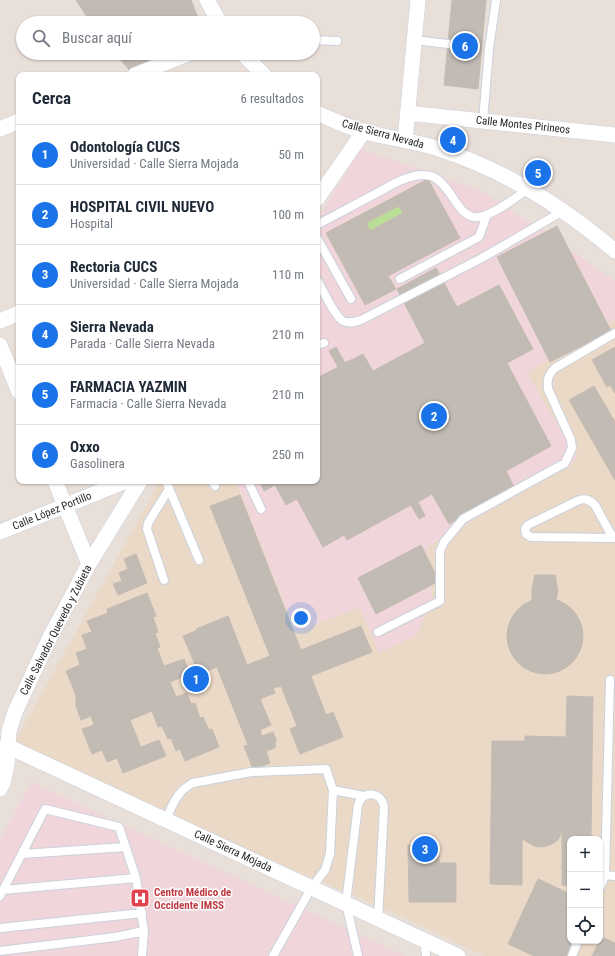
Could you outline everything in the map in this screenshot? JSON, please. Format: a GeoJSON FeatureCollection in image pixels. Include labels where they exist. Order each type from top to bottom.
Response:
{"type":"FeatureCollection","features":[{"type":"Feature","properties":{"kind":"street"},"geometry":{"type":"LineString","coordinates":[[207,0],[216,16]]}},
{"type":"Feature","properties":{"kind":"street"},"geometry":{"type":"LineString","coordinates":[[405,141],[418,0]]}},
{"type":"Feature","properties":{"kind":"street"},"geometry":{"type":"LineString","coordinates":[[142,72],[172,60]]}},
{"type":"Feature","properties":{"kind":"street"},"geometry":{"type":"LineString","coordinates":[[254,60],[262,72]]}},
{"type":"Feature","properties":{"kind":"street","name":"Calle Montes Pirineos"},"geometry":{"type":"LineString","coordinates":[[407,113],[615,135]]}},
{"type":"Feature","properties":{"kind":"street","name":"Calle Sierra Nevada"},"geometry":{"type":"LineString","coordinates":[[320,114],[338,123],[364,132],[435,148],[499,173],[563,211],[591,231],[615,251]]}},
{"type":"Feature","properties":{"kind":"street"},"geometry":{"type":"LineString","coordinates":[[0,129],[16,122]]}},
{"type":"Feature","properties":{"kind":"street"},"geometry":{"type":"LineString","coordinates":[[320,193],[364,132]]}},
{"type":"Feature","properties":{"kind":"street"},"geometry":{"type":"LineString","coordinates":[[0,321],[16,314]]}},
{"type":"Feature","properties":{"kind":"street"},"geometry":{"type":"LineString","coordinates":[[0,345],[16,385]]}},
{"type":"Feature","properties":{"kind":"street"},"geometry":{"type":"LineString","coordinates":[[56,484],[89,564]]}},
{"type":"Feature","properties":{"kind":"street","name":"Calle López Portillo"},"geometry":{"type":"LineString","coordinates":[[0,532],[119,484]]}},
{"type":"Feature","properties":{"kind":"street","name":"Calle Salvador Quevedo y Zubieta"},"geometry":{"type":"LineString","coordinates":[[0,789],[7,765],[4,747],[15,712],[50,636],[89,564],[138,484]]}},
{"type":"Feature","properties":{"kind":"street","name":"Calle Sierra Mojada"},"geometry":{"type":"LineString","coordinates":[[4,747],[312,887],[458,956]]}},
{"type":"Feature","properties":{"kind":"lane"},"geometry":{"type":"LineString","coordinates":[[483,121],[486,48],[496,0]]}},
{"type":"Feature","properties":{"kind":"lane"},"geometry":{"type":"LineString","coordinates":[[320,40],[337,41]]}},
{"type":"Feature","properties":{"kind":"lane"},"geometry":{"type":"LineString","coordinates":[[414,40],[448,44]]}},
{"type":"Feature","properties":{"kind":"lane"},"geometry":{"type":"LineString","coordinates":[[320,223],[404,179],[424,175],[437,178],[468,216],[478,218],[487,215],[528,189]]}},
{"type":"Feature","properties":{"kind":"lane"},"geometry":{"type":"LineString","coordinates":[[320,285],[335,312],[342,320],[352,323],[361,320],[482,258],[563,211]]}},
{"type":"Feature","properties":{"kind":"lane"},"geometry":{"type":"LineString","coordinates":[[400,279],[479,237],[487,215]]}},
{"type":"Feature","properties":{"kind":"lane"},"geometry":{"type":"LineString","coordinates":[[320,243],[351,299]]}},
{"type":"Feature","properties":{"kind":"lane"},"geometry":{"type":"LineString","coordinates":[[378,632],[440,601],[440,551],[444,542],[463,519],[565,463],[572,448],[571,440],[548,389],[547,381],[549,373],[615,333]]}},
{"type":"Feature","properties":{"kind":"lane"},"geometry":{"type":"LineString","coordinates":[[249,484],[261,509]]}},
{"type":"Feature","properties":{"kind":"lane"},"geometry":{"type":"LineString","coordinates":[[168,485],[199,560]]}},
{"type":"Feature","properties":{"kind":"lane"},"geometry":{"type":"LineString","coordinates":[[164,580],[147,529],[148,523],[168,485]]}},
{"type":"Feature","properties":{"kind":"lane"},"geometry":{"type":"LineString","coordinates":[[585,499],[590,500],[595,505],[614,538],[531,537],[526,534],[525,529],[528,525],[579,500],[585,499]]}},
{"type":"Feature","properties":{"kind":"lane"},"geometry":{"type":"LineString","coordinates":[[603,882],[606,875],[610,680]]}},
{"type":"Feature","properties":{"kind":"lane"},"geometry":{"type":"LineString","coordinates":[[166,820],[179,792],[193,783],[251,772],[326,770],[333,790],[330,854],[325,870],[312,887],[273,956]]}},
{"type":"Feature","properties":{"kind":"lane"},"geometry":{"type":"LineString","coordinates":[[333,790],[364,796],[379,796],[383,801],[384,807],[378,919]]}},
{"type":"Feature","properties":{"kind":"lane"},"geometry":{"type":"LineString","coordinates":[[358,956],[346,903],[358,805],[364,796]]}},
{"type":"Feature","properties":{"kind":"lane"},"geometry":{"type":"LineString","coordinates":[[2,893],[45,809],[119,827],[136,878],[144,931],[142,956]]}},
{"type":"Feature","properties":{"kind":"lane"},"geometry":{"type":"LineString","coordinates":[[22,854],[125,847]]}},
{"type":"Feature","properties":{"kind":"lane"},"geometry":{"type":"LineString","coordinates":[[606,875],[615,876]]}},
{"type":"Feature","properties":{"kind":"lane"},"geometry":{"type":"LineString","coordinates":[[2,893],[136,878]]}},
{"type":"Feature","properties":{"kind":"lane"},"geometry":{"type":"LineString","coordinates":[[0,928],[142,913]]}},
{"type":"Feature","properties":{"kind":"lane"},"geometry":{"type":"LineString","coordinates":[[0,952],[115,937],[144,931]]}},
{"type":"Feature","properties":{"kind":"lane"},"geometry":{"type":"LineString","coordinates":[[424,940],[426,956]]}},
{"type":"Feature","properties":{"kind":"lane"},"geometry":{"type":"LineString","coordinates":[[572,956],[577,944]]}},
{"type":"Feature","properties":{"kind":"shaded area"},"geometry":{"type":"Polygon","coordinates":[[[361,149],[481,191],[549,235],[615,281],[615,319],[527,373],[577,459],[427,547],[432,598],[417,635],[379,653],[360,607],[296,632],[237,484],[320,484],[320,215],[361,149]]]}},
{"type":"Feature","properties":{"kind":"shaded area"},"geometry":{"type":"Polygon","coordinates":[[[615,319],[615,956],[483,956],[400,916],[185,823],[14,743],[158,484],[237,484],[296,632],[360,606],[432,598],[427,547],[577,459],[527,373],[615,319]]]}},
{"type":"Feature","properties":{"kind":"shaded area","name":"Centro Médico de Occidente IMSS"},"geometry":{"type":"Polygon","coordinates":[[[31,782],[405,956],[0,956],[0,840],[31,782]]]}},
{"type":"Feature","properties":{"kind":"green space"},"geometry":{"type":"Polygon","coordinates":[[[399,206],[403,213],[370,231],[366,223],[399,206]]]}},
{"type":"Feature","properties":{"kind":"building"},"geometry":{"type":"Polygon","coordinates":[[[76,0],[191,0],[197,16],[86,16],[76,0]]]}},
{"type":"Feature","properties":{"kind":"building"},"geometry":{"type":"Polygon","coordinates":[[[452,0],[486,0],[478,89],[444,85],[452,0]]]}},
{"type":"Feature","properties":{"kind":"building"},"geometry":{"type":"Polygon","coordinates":[[[121,60],[159,60],[130,71],[121,60]]]}},
{"type":"Feature","properties":{"kind":"building"},"geometry":{"type":"Polygon","coordinates":[[[428,179],[460,238],[388,276],[396,289],[365,305],[326,233],[428,179]],[[399,206],[366,223],[370,231],[403,213],[399,206]]]}},
{"type":"Feature","properties":{"kind":"building"},"geometry":{"type":"Polygon","coordinates":[[[557,226],[611,331],[550,362],[497,257],[557,226]]]}},
{"type":"Feature","properties":{"kind":"building"},"geometry":{"type":"Polygon","coordinates":[[[436,268],[457,307],[499,285],[533,349],[507,363],[551,446],[506,471],[515,489],[449,524],[432,494],[418,502],[425,516],[419,519],[411,505],[347,540],[344,535],[323,547],[297,499],[286,505],[275,485],[264,491],[260,484],[320,484],[320,376],[338,367],[329,351],[336,347],[345,363],[363,354],[373,371],[425,343],[397,289],[436,268]]]}},
{"type":"Feature","properties":{"kind":"building"},"geometry":{"type":"Polygon","coordinates":[[[615,347],[615,393],[610,385],[607,387],[592,360],[615,347]]]}},
{"type":"Feature","properties":{"kind":"building"},"geometry":{"type":"Polygon","coordinates":[[[594,386],[615,422],[615,480],[569,400],[594,386]]]}},
{"type":"Feature","properties":{"kind":"building"},"geometry":{"type":"Polygon","coordinates":[[[240,495],[301,650],[361,626],[372,652],[311,676],[326,715],[333,712],[343,737],[300,754],[290,729],[297,726],[281,686],[273,688],[275,693],[260,699],[271,725],[260,730],[262,736],[273,732],[276,739],[275,748],[266,751],[270,763],[253,769],[244,746],[248,745],[217,667],[199,674],[183,636],[228,616],[247,665],[270,656],[210,506],[240,495]]]}},
{"type":"Feature","properties":{"kind":"building"},"geometry":{"type":"Polygon","coordinates":[[[421,545],[439,581],[376,614],[358,578],[421,545]]]}},
{"type":"Feature","properties":{"kind":"building"},"geometry":{"type":"Polygon","coordinates":[[[136,554],[147,583],[118,595],[113,584],[122,581],[119,573],[128,569],[124,559],[136,554]]]}},
{"type":"Feature","properties":{"kind":"building"},"geometry":{"type":"Polygon","coordinates":[[[535,575],[555,575],[558,591],[556,600],[544,598],[532,600],[532,589],[535,575]]]}},
{"type":"Feature","properties":{"kind":"building"},"geometry":{"type":"Polygon","coordinates":[[[147,593],[156,616],[153,617],[158,632],[155,633],[160,647],[157,648],[164,666],[184,659],[190,674],[170,682],[176,697],[187,693],[191,704],[195,703],[200,718],[203,717],[209,730],[212,729],[219,747],[185,761],[180,749],[176,751],[171,738],[168,739],[162,726],[158,727],[152,711],[130,720],[141,747],[159,740],[166,756],[123,773],[117,758],[107,762],[102,750],[92,754],[82,729],[94,725],[91,716],[81,720],[76,706],[76,695],[66,671],[80,665],[76,653],[87,649],[82,635],[92,632],[87,621],[108,613],[107,609],[147,593]]]}},
{"type":"Feature","properties":{"kind":"building"},"geometry":{"type":"Polygon","coordinates":[[[545,598],[559,601],[572,609],[580,622],[583,636],[580,650],[572,663],[559,671],[545,674],[531,671],[518,663],[510,650],[507,636],[510,622],[518,609],[531,601],[545,598]]]}},
{"type":"Feature","properties":{"kind":"building"},"geometry":{"type":"Polygon","coordinates":[[[567,696],[593,697],[591,836],[567,836],[567,886],[562,885],[562,832],[558,840],[550,845],[542,847],[534,846],[522,839],[522,885],[490,884],[492,741],[525,741],[525,736],[566,737],[567,696]]]}},
{"type":"Feature","properties":{"kind":"building"},"geometry":{"type":"Polygon","coordinates":[[[408,845],[439,845],[439,863],[456,863],[456,902],[409,902],[408,845]]]}},
{"type":"Feature","properties":{"kind":"building"},"geometry":{"type":"Polygon","coordinates":[[[538,879],[567,893],[567,944],[572,944],[566,956],[534,956],[508,944],[538,879]]]}},
{"type":"Feature","properties":{"kind":"building"},"geometry":{"type":"Polygon","coordinates":[[[603,938],[615,943],[615,956],[592,956],[598,944],[603,944],[603,938]]]}},
{"type":"Feature","properties":{"kind":"place","name":"Oxxo"},"geometry":{"type":"Point","coordinates":[465,46]}},
{"type":"Feature","properties":{"kind":"place","name":"Sierra Nevada"},"geometry":{"type":"Point","coordinates":[453,140]}},
{"type":"Feature","properties":{"kind":"place","name":"FARMACIA YAZMIN"},"geometry":{"type":"Point","coordinates":[538,173]}},
{"type":"Feature","properties":{"kind":"place","name":"HOSPITAL CIVIL NUEVO"},"geometry":{"type":"Point","coordinates":[434,416]}},
{"type":"Feature","properties":{"kind":"place","name":"Odontología CUCS"},"geometry":{"type":"Point","coordinates":[196,679]}},
{"type":"Feature","properties":{"kind":"place","name":"Rectoria CUCS"},"geometry":{"type":"Point","coordinates":[425,849]}},
{"type":"Feature","properties":{"kind":"place","name":"Centro Médico de Occidente IMSS"},"geometry":{"type":"Point","coordinates":[140,898]}}]}
